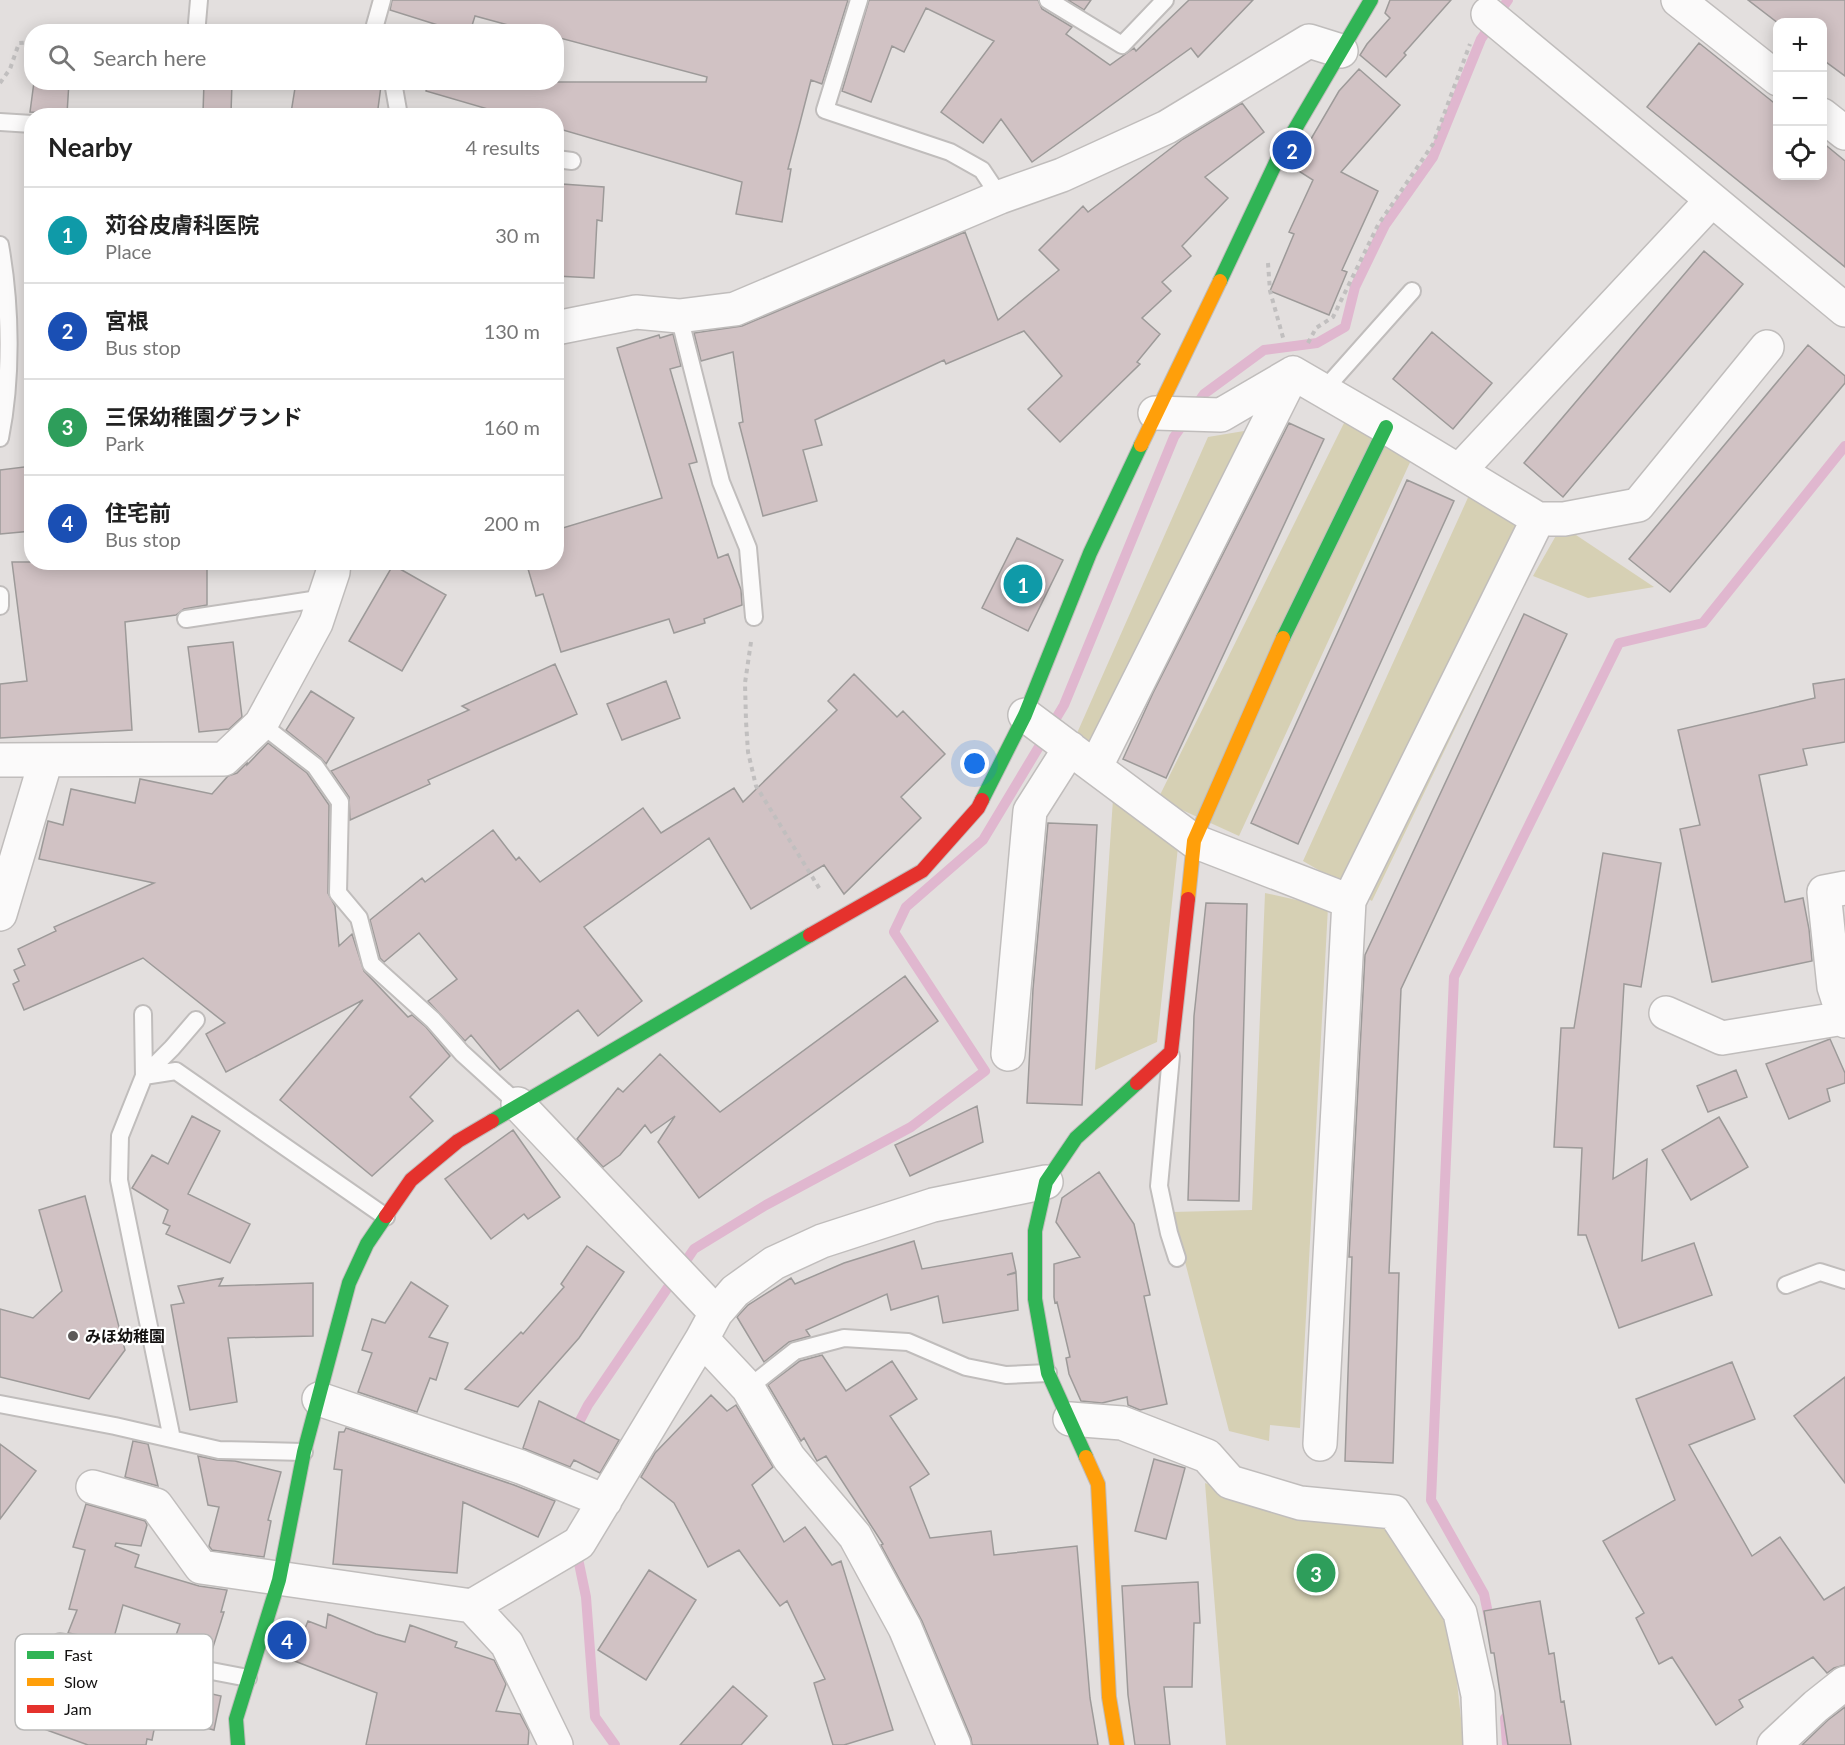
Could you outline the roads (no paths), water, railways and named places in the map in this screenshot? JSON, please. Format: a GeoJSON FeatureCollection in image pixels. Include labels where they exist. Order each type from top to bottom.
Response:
{"type":"FeatureCollection","features":[{"type":"Feature","properties":{"kind":"street"},"geometry":{"type":"LineString","coordinates":[[238,1745],[236,1719],[279,1580],[304,1452],[349,1283],[366,1244],[411,1180],[458,1141],[518,1104],[922,871],[978,808],[1025,715],[1090,553],[1278,158],[1371,0]]}},
{"type":"Feature","properties":{"kind":"street"},"geometry":{"type":"LineString","coordinates":[[1678,0],[1773,75]]}},
{"type":"Feature","properties":{"kind":"street"},"geometry":{"type":"LineString","coordinates":[[1488,14],[1845,310]]}},
{"type":"Feature","properties":{"kind":"street"},"geometry":{"type":"LineString","coordinates":[[564,326],[636,312],[679,316],[735,309],[1000,197],[1062,175],[1167,127],[1309,41],[1341,51]]}},
{"type":"Feature","properties":{"kind":"street"},"geometry":{"type":"LineString","coordinates":[[1827,119],[1845,133]]}},
{"type":"Feature","properties":{"kind":"street"},"geometry":{"type":"LineString","coordinates":[[1459,471],[1712,200]]}},
{"type":"Feature","properties":{"kind":"street"},"geometry":{"type":"LineString","coordinates":[[1293,373],[1538,519],[1564,519],[1638,506],[1767,347]]}},
{"type":"Feature","properties":{"kind":"street"},"geometry":{"type":"LineString","coordinates":[[1155,413],[1221,415],[1293,373]]}},
{"type":"Feature","properties":{"kind":"street"},"geometry":{"type":"LineString","coordinates":[[1008,1054],[1030,811],[1083,757],[1293,373]]}},
{"type":"Feature","properties":{"kind":"street"},"geometry":{"type":"LineString","coordinates":[[1117,1745],[1109,1697],[1098,1484],[1048,1373],[1035,1299],[1035,1231],[1046,1182],[1076,1138],[1171,1052],[1194,842],[1287,628],[1386,427]]}},
{"type":"Feature","properties":{"kind":"street"},"geometry":{"type":"LineString","coordinates":[[1320,1444],[1349,902],[1538,519]]}},
{"type":"Feature","properties":{"kind":"street"},"geometry":{"type":"LineString","coordinates":[[0,760],[224,759],[261,724],[316,623],[333,570]]}},
{"type":"Feature","properties":{"kind":"street"},"geometry":{"type":"LineString","coordinates":[[1025,715],[1194,842],[1349,902]]}},
{"type":"Feature","properties":{"kind":"street"},"geometry":{"type":"LineString","coordinates":[[0,914],[46,760]]}},
{"type":"Feature","properties":{"kind":"street"},"geometry":{"type":"LineString","coordinates":[[1666,1013],[1722,1038],[1844,1020],[1834,987],[1824,892],[1845,888]]}},
{"type":"Feature","properties":{"kind":"street"},"geometry":{"type":"LineString","coordinates":[[518,1104],[709,1326],[789,1458],[855,1536],[905,1628],[954,1745]]}},
{"type":"Feature","properties":{"kind":"street"},"geometry":{"type":"LineString","coordinates":[[93,1487],[156,1505],[201,1568],[472,1606],[579,1543],[709,1326],[735,1291],[774,1263],[822,1241],[933,1205],[1046,1182]]}},
{"type":"Feature","properties":{"kind":"street"},"geometry":{"type":"LineString","coordinates":[[319,1399],[521,1467],[605,1501]]}},
{"type":"Feature","properties":{"kind":"street"},"geometry":{"type":"LineString","coordinates":[[1070,1419],[1122,1423],[1207,1456],[1230,1482],[1300,1503],[1394,1512],[1460,1613],[1478,1695],[1480,1745]]}},
{"type":"Feature","properties":{"kind":"street"},"geometry":{"type":"LineString","coordinates":[[472,1606],[507,1644],[556,1745]]}},
{"type":"Feature","properties":{"kind":"street"},"geometry":{"type":"LineString","coordinates":[[1774,1745],[1845,1683]]}},
{"type":"Feature","properties":{"kind":"lane"},"geometry":{"type":"LineString","coordinates":[[197,23],[199,0]]}},
{"type":"Feature","properties":{"kind":"lane"},"geometry":{"type":"LineString","coordinates":[[375,24],[382,0]]}},
{"type":"Feature","properties":{"kind":"lane"},"geometry":{"type":"LineString","coordinates":[[860,0],[825,110],[950,152],[982,170],[1000,197]]}},
{"type":"Feature","properties":{"kind":"lane"},"geometry":{"type":"LineString","coordinates":[[1048,0],[1122,45],[1165,0]]}},
{"type":"Feature","properties":{"kind":"lane"},"geometry":{"type":"LineString","coordinates":[[394,90],[398,108]]}},
{"type":"Feature","properties":{"kind":"lane"},"geometry":{"type":"LineString","coordinates":[[0,122],[24,124]]}},
{"type":"Feature","properties":{"kind":"lane"},"geometry":{"type":"LineString","coordinates":[[0,245],[8,323],[6,408],[0,438]]}},
{"type":"Feature","properties":{"kind":"lane"},"geometry":{"type":"LineString","coordinates":[[1323,391],[1412,291]]}},
{"type":"Feature","properties":{"kind":"lane"},"geometry":{"type":"LineString","coordinates":[[679,316],[721,482],[748,548],[754,617]]}},
{"type":"Feature","properties":{"kind":"lane"},"geometry":{"type":"LineString","coordinates":[[0,595],[0,606]]}},
{"type":"Feature","properties":{"kind":"lane"},"geometry":{"type":"LineString","coordinates":[[186,619],[312,600],[323,603]]}},
{"type":"Feature","properties":{"kind":"lane"},"geometry":{"type":"LineString","coordinates":[[261,724],[315,766],[340,802],[338,892],[359,918],[371,964],[433,1020],[462,1053],[518,1104]]}},
{"type":"Feature","properties":{"kind":"lane"},"geometry":{"type":"LineString","coordinates":[[143,1014],[144,1076],[120,1136],[119,1180],[172,1439]]}},
{"type":"Feature","properties":{"kind":"lane"},"geometry":{"type":"LineString","coordinates":[[144,1076],[196,1020]]}},
{"type":"Feature","properties":{"kind":"lane"},"geometry":{"type":"LineString","coordinates":[[1171,1052],[1159,1186],[1169,1233],[1178,1258]]}},
{"type":"Feature","properties":{"kind":"lane"},"geometry":{"type":"LineString","coordinates":[[144,1076],[176,1071],[386,1217]]}},
{"type":"Feature","properties":{"kind":"lane"},"geometry":{"type":"LineString","coordinates":[[1786,1285],[1820,1272],[1845,1280]]}},
{"type":"Feature","properties":{"kind":"lane"},"geometry":{"type":"LineString","coordinates":[[748,1388],[795,1351],[844,1338],[908,1342],[966,1367],[1006,1375],[1048,1373]]}},
{"type":"Feature","properties":{"kind":"lane"},"geometry":{"type":"LineString","coordinates":[[0,1404],[219,1450],[304,1452]]}},
{"type":"Feature","properties":{"kind":"lane"},"geometry":{"type":"LineString","coordinates":[[213,1671],[248,1678]]}},
{"type":"Feature","properties":{"kind":"waterway"},"geometry":{"type":"LineString","coordinates":[[574,1432],[588,1405],[694,1249],[766,1205],[911,1127],[985,1071],[894,932],[906,907],[983,840],[1064,705],[1174,437],[1204,394],[1264,350],[1317,343],[1345,327],[1355,287],[1385,225],[1433,157],[1481,39],[1508,0]]}},
{"type":"Feature","properties":{"kind":"waterway"},"geometry":{"type":"LineString","coordinates":[[1490,1623],[1484,1594],[1431,1500],[1454,977],[1619,643],[1703,623],[1845,446]]}},
{"type":"Feature","properties":{"kind":"waterway"},"geometry":{"type":"LineString","coordinates":[[576,1549],[586,1597],[595,1717],[615,1745]]}},
{"type":"Feature","properties":{"kind":"waterway"},"geometry":{"type":"LineString","coordinates":[[1505,1718],[1507,1745]]}},
{"type":"Feature","properties":{"kind":"place","name":"宮根"},"geometry":{"type":"Point","coordinates":[1292,150]}},
{"type":"Feature","properties":{"kind":"place","name":"苅谷皮膚科医院"},"geometry":{"type":"Point","coordinates":[1023,584]}},
{"type":"Feature","properties":{"kind":"place","name":"みほ幼稚園"},"geometry":{"type":"Point","coordinates":[73,1336]}},
{"type":"Feature","properties":{"kind":"place","name":"三保幼稚園グランド"},"geometry":{"type":"Point","coordinates":[1316,1573]}},
{"type":"Feature","properties":{"kind":"place","name":"住宅前"},"geometry":{"type":"Point","coordinates":[287,1640]}}]}
